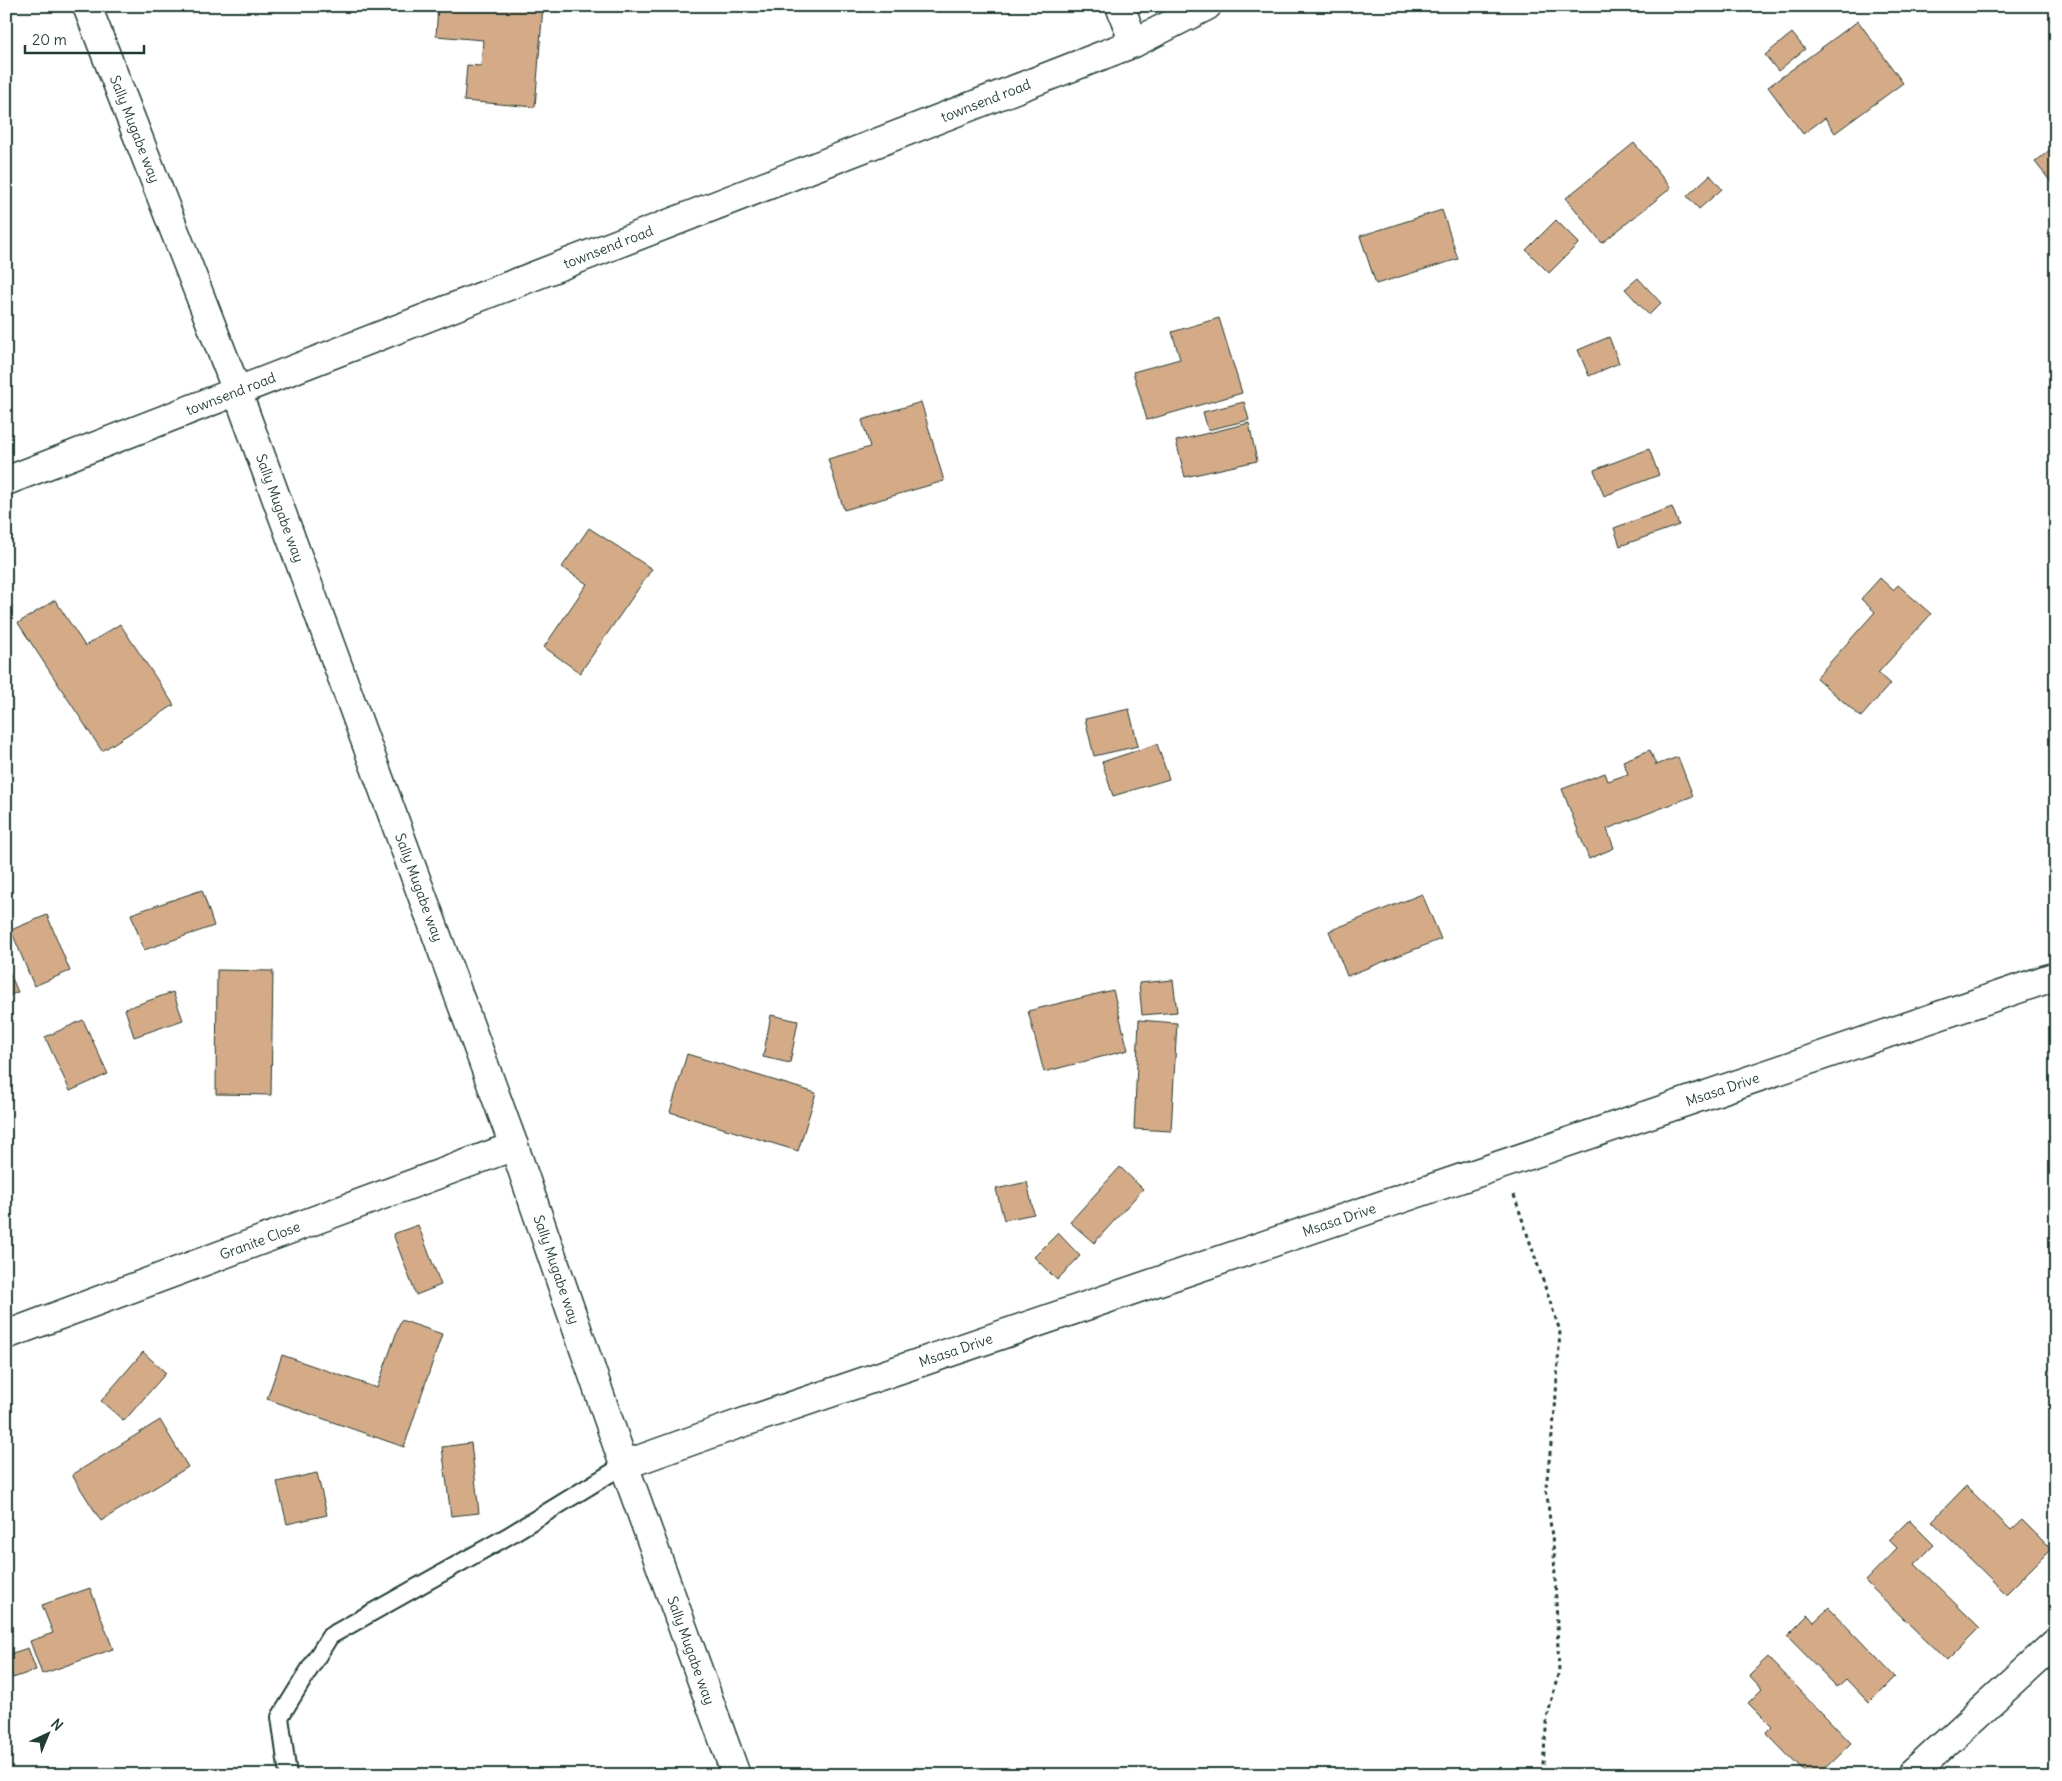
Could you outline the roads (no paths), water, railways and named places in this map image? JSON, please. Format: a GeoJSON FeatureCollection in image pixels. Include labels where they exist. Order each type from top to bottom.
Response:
{"type":"FeatureCollection","features":[{"type":"Feature","properties":{"kind":"street","name":"Sally Mugabe way"},"geometry":{"type":"LineString","coordinates":[[87,6],[237,391],[514,1146],[624,1465],[736,1775]]}},
{"type":"Feature","properties":{"kind":"street"},"geometry":{"type":"LineString","coordinates":[[1120,6],[1134,43]]}},
{"type":"Feature","properties":{"kind":"street","name":"townsend road"},"geometry":{"type":"LineString","coordinates":[[6,481],[1134,43],[1207,6]]}},
{"type":"Feature","properties":{"kind":"street","name":"Msasa Drive"},"geometry":{"type":"LineString","coordinates":[[624,1465],[2056,976]]}},
{"type":"Feature","properties":{"kind":"street","name":"Granite Close"},"geometry":{"type":"LineString","coordinates":[[6,1335],[514,1146]]}},
{"type":"Feature","properties":{"kind":"street"},"geometry":{"type":"LineString","coordinates":[[1910,1775],[2056,1642]]}},
{"type":"Feature","properties":{"kind":"lane"},"geometry":{"type":"LineString","coordinates":[[288,1775],[280,1717],[330,1636],[508,1536],[624,1465]]}}]}
